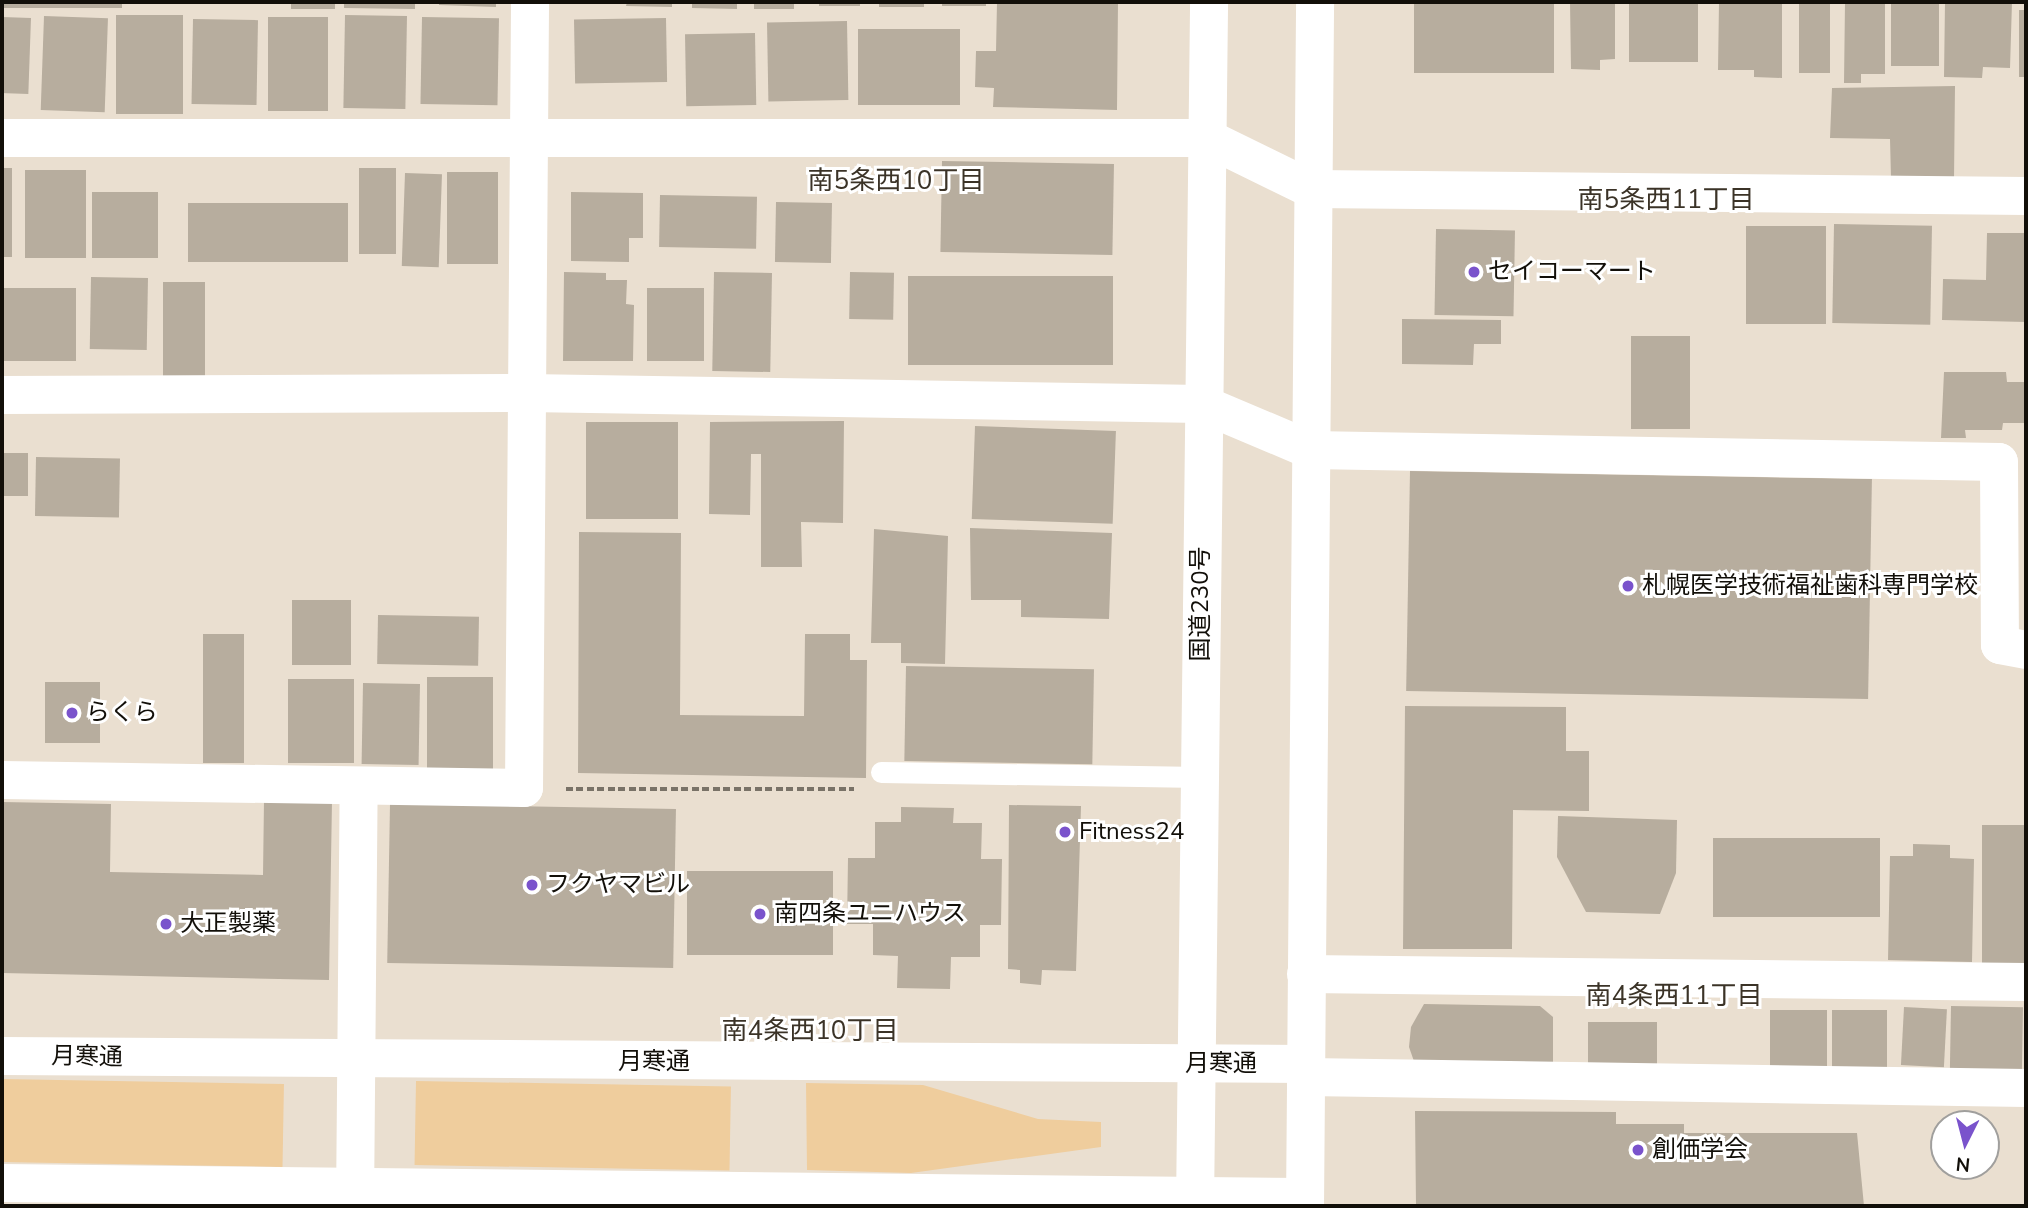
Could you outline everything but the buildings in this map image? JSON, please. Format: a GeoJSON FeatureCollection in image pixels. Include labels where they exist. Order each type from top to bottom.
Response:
{"type":"FeatureCollection","features":[{"type":"Feature","properties":{"kind":"main road"},"geometry":{"type":"LineString","coordinates":[[2,780],[524,788],[530,2]]}},
{"type":"Feature","properties":{"kind":"main road","name":"国道230号"},"geometry":{"type":"LineString","coordinates":[[1195,1201],[1199,1063],[1202,404],[1209,2]]}},
{"type":"Feature","properties":{"kind":"main road"},"geometry":{"type":"LineString","coordinates":[[2,1183],[183,1196],[1305,1202],[1311,189],[1315,2]]}},
{"type":"Feature","properties":{"kind":"main road"},"geometry":{"type":"LineString","coordinates":[[2,138],[1207,138],[1311,189],[2026,196]]}},
{"type":"Feature","properties":{"kind":"main road"},"geometry":{"type":"LineString","coordinates":[[2,395],[527,393],[1202,404],[1311,450],[1999,462],[2000,645],[2026,650]]}},
{"type":"Feature","properties":{"kind":"main road"},"geometry":{"type":"LineString","coordinates":[[355,1197],[359,786]]}},
{"type":"Feature","properties":{"kind":"main road"},"geometry":{"type":"LineString","coordinates":[[1306,974],[2026,982]]}},
{"type":"Feature","properties":{"kind":"main road","name":"月寒通"},"geometry":{"type":"LineString","coordinates":[[2,1056],[1199,1063],[1307,1071],[2026,1088]]}},
{"type":"Feature","properties":{"kind":"lane"},"geometry":{"type":"LineString","coordinates":[[881,772],[1200,777]]}},
{"type":"Feature","properties":{"kind":"path"},"geometry":{"type":"LineString","coordinates":[[524,788],[848,793],[881,772]]}},
{"type":"Feature","properties":{"kind":"shaded area"},"geometry":{"type":"Polygon","coordinates":[[[2,1079],[284,1084],[283,1167],[2,1162],[2,1079]]]}},
{"type":"Feature","properties":{"kind":"shaded area"},"geometry":{"type":"Polygon","coordinates":[[[416,1081],[731,1086],[729,1170],[415,1165],[416,1081]]]}},
{"type":"Feature","properties":{"kind":"shaded area"},"geometry":{"type":"Polygon","coordinates":[[[806,1083],[923,1085],[1038,1119],[1101,1122],[1101,1147],[911,1173],[807,1170],[806,1083]]]}},
{"type":"Feature","properties":{"kind":"place","name":"セイコーマート"},"geometry":{"type":"Point","coordinates":[1474,272]}},
{"type":"Feature","properties":{"kind":"place","name":"札幌医学技術福祉歯科専門学校"},"geometry":{"type":"Point","coordinates":[1628,586]}},
{"type":"Feature","properties":{"kind":"place","name":"らくら"},"geometry":{"type":"Point","coordinates":[72,713]}},
{"type":"Feature","properties":{"kind":"place","name":"Fitness24"},"geometry":{"type":"Point","coordinates":[1065,832]}},
{"type":"Feature","properties":{"kind":"place","name":"フクヤマビル"},"geometry":{"type":"Point","coordinates":[532,885]}},
{"type":"Feature","properties":{"kind":"place","name":"南四条ユニハウス"},"geometry":{"type":"Point","coordinates":[760,914]}},
{"type":"Feature","properties":{"kind":"place","name":"大正製薬"},"geometry":{"type":"Point","coordinates":[166,924]}},
{"type":"Feature","properties":{"kind":"place","name":"創価学会"},"geometry":{"type":"Point","coordinates":[1638,1150]}},
{"type":"Feature","properties":{"kind":"district","name":"南5条西10丁目"},"geometry":{"type":"Point","coordinates":[896,181]}},
{"type":"Feature","properties":{"kind":"district","name":"南5条西11丁目"},"geometry":{"type":"Point","coordinates":[1666,200]}},
{"type":"Feature","properties":{"kind":"district","name":"南4条西11丁目"},"geometry":{"type":"Point","coordinates":[1674,996]}},
{"type":"Feature","properties":{"kind":"district","name":"南4条西10丁目"},"geometry":{"type":"Point","coordinates":[810,1031]}}]}
